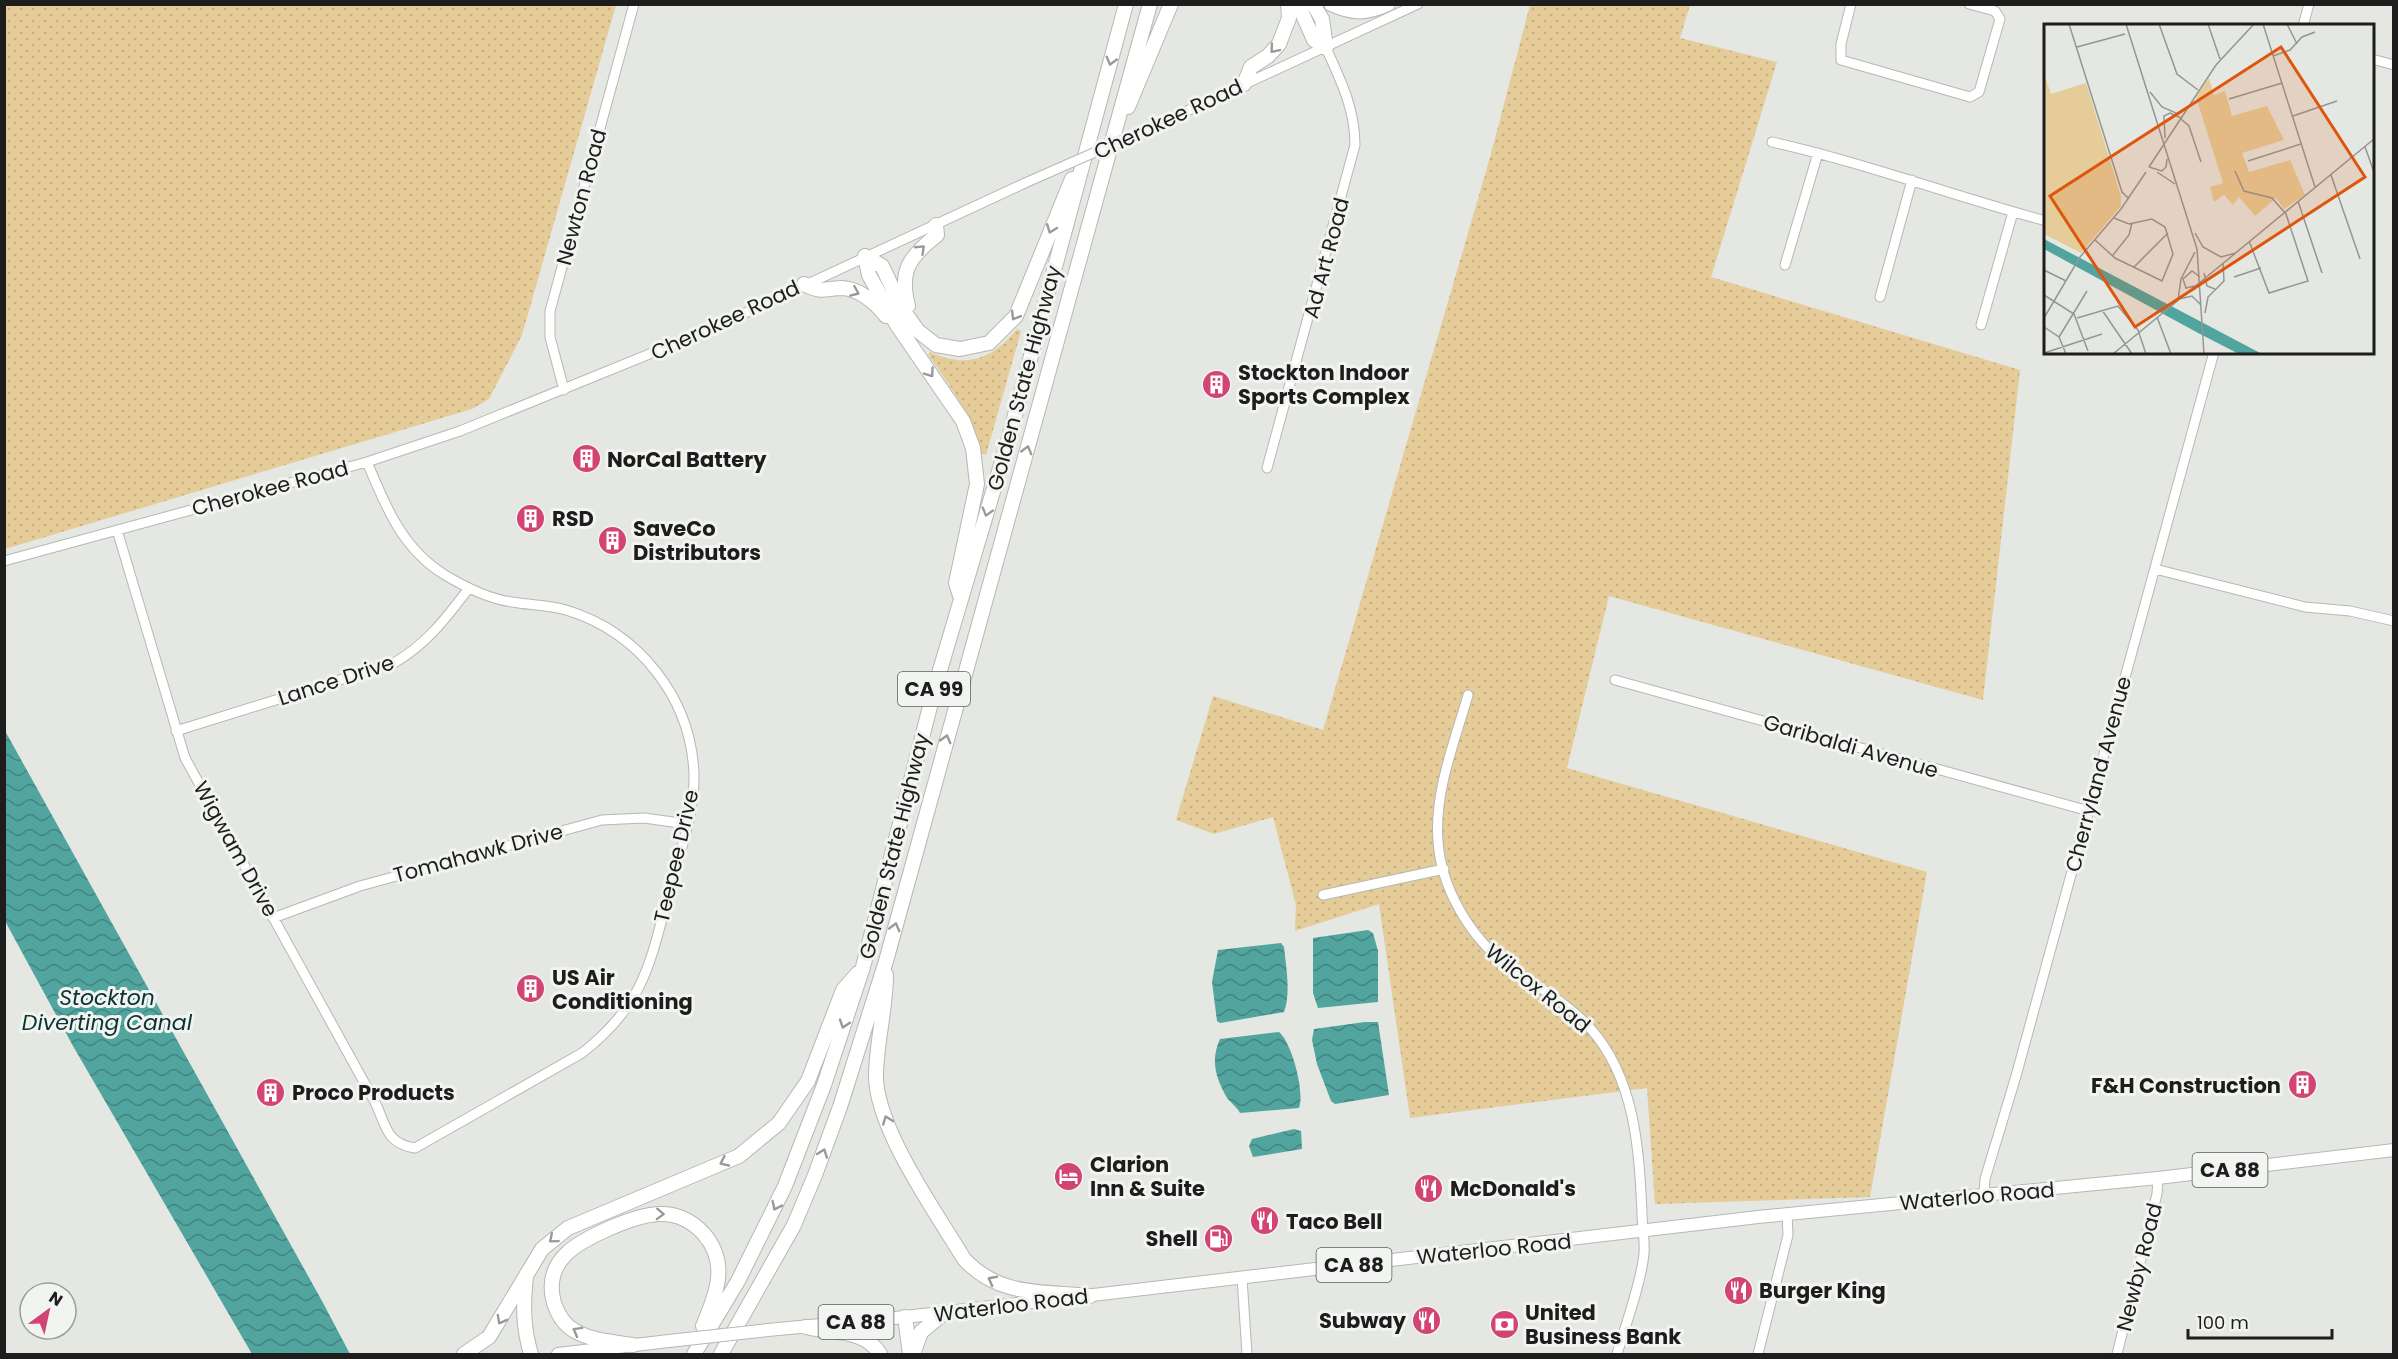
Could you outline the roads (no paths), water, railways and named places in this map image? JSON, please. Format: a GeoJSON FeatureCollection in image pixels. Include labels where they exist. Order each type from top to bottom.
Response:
{"type":"FeatureCollection","features":[{"type":"Feature","properties":{"kind":"highway","name":"Golden State Highway"},"geometry":{"type":"LineString","coordinates":[[693,1354],[738,1281],[785,1186],[824,1085],[863,967],[934,687],[1008,441],[1126,4]]}},
{"type":"Feature","properties":{"kind":"highway","name":"Golden State Highway"},"geometry":{"type":"LineString","coordinates":[[721,1354],[794,1225],[840,1107],[886,961],[1150,4]]}},
{"type":"Feature","properties":{"kind":"highway"},"geometry":{"type":"LineString","coordinates":[[1119,119],[1133,101],[1171,4]]}},
{"type":"Feature","properties":{"kind":"highway"},"geometry":{"type":"LineString","coordinates":[[1244,84],[1251,67],[1268,56],[1279,44],[1289,18],[1288,4]]}},
{"type":"Feature","properties":{"kind":"highway"},"geometry":{"type":"LineString","coordinates":[[1298,4],[1314,40],[1326,48]]}},
{"type":"Feature","properties":{"kind":"highway"},"geometry":{"type":"LineString","coordinates":[[1313,4],[1322,19],[1326,48]]}},
{"type":"Feature","properties":{"kind":"highway"},"geometry":{"type":"LineString","coordinates":[[1331,4],[1349,12],[1368,13],[1388,4]]}},
{"type":"Feature","properties":{"kind":"highway"},"geometry":{"type":"LineString","coordinates":[[804,284],[818,291],[844,288],[860,293],[876,304],[888,320],[902,321],[936,345],[960,349],[989,342],[1016,316],[1068,186],[1084,158]]}},
{"type":"Feature","properties":{"kind":"highway"},"geometry":{"type":"LineString","coordinates":[[902,321],[908,266],[917,251],[937,235],[936,225]]}},
{"type":"Feature","properties":{"kind":"highway"},"geometry":{"type":"LineString","coordinates":[[865,256],[882,266],[902,321],[963,421],[973,448],[977,484],[956,583],[962,599]]}},
{"type":"Feature","properties":{"kind":"highway"},"geometry":{"type":"LineString","coordinates":[[886,961],[886,1004],[876,1079],[881,1101],[896,1141],[964,1259],[989,1280],[1007,1288],[1090,1296]]}},
{"type":"Feature","properties":{"kind":"highway"},"geometry":{"type":"LineString","coordinates":[[464,1354],[489,1338],[519,1284],[542,1249],[568,1228],[739,1156],[779,1123],[808,1081],[843,990],[863,967]]}},
{"type":"Feature","properties":{"kind":"highway"},"geometry":{"type":"LineString","coordinates":[[633,1345],[591,1338],[565,1324],[553,1296],[554,1271],[565,1253],[583,1240],[641,1215],[663,1213],[684,1219],[700,1230],[712,1246],[719,1263],[718,1288],[693,1354]]}},
{"type":"Feature","properties":{"kind":"highway"},"geometry":{"type":"LineString","coordinates":[[527,1275],[523,1303],[524,1328],[531,1354]]}},
{"type":"Feature","properties":{"kind":"highway"},"geometry":{"type":"LineString","coordinates":[[733,1354],[757,1294]]}},
{"type":"Feature","properties":{"kind":"highway"},"geometry":{"type":"LineString","coordinates":[[912,1354],[921,1332],[945,1312]]}},
{"type":"Feature","properties":{"kind":"highway"},"geometry":{"type":"LineString","coordinates":[[905,1317],[912,1354]]}},
{"type":"Feature","properties":{"kind":"highway"},"geometry":{"type":"LineString","coordinates":[[806,1327],[849,1333],[864,1339],[880,1354]]}},
{"type":"Feature","properties":{"kind":"main road","name":"Waterloo Road"},"geometry":{"type":"LineString","coordinates":[[558,1354],[1090,1296],[1787,1214],[2158,1178],[2394,1150]]}},
{"type":"Feature","properties":{"kind":"street","name":"Newton Road"},"geometry":{"type":"LineString","coordinates":[[564,390],[550,337],[550,311],[634,4]]}},
{"type":"Feature","properties":{"kind":"street","name":"Cherokee Road"},"geometry":{"type":"LineString","coordinates":[[4,561],[367,462],[460,431],[711,329],[804,284],[1326,48],[1418,4]]}},
{"type":"Feature","properties":{"kind":"street"},"geometry":{"type":"LineString","coordinates":[[1851,4],[1840,44],[1841,60],[1970,97],[1979,92],[2000,19],[1995,11],[1969,4]]}},
{"type":"Feature","properties":{"kind":"street"},"geometry":{"type":"LineString","coordinates":[[2304,24],[2309,4]]}},
{"type":"Feature","properties":{"kind":"street","name":"Ad Art Road"},"geometry":{"type":"LineString","coordinates":[[1267,468],[1355,145],[1355,122],[1349,99],[1326,48]]}},
{"type":"Feature","properties":{"kind":"street"},"geometry":{"type":"LineString","coordinates":[[2374,59],[2394,65]]}},
{"type":"Feature","properties":{"kind":"street"},"geometry":{"type":"LineString","coordinates":[[1772,142],[1912,180],[1959,197],[2044,220]]}},
{"type":"Feature","properties":{"kind":"street"},"geometry":{"type":"LineString","coordinates":[[1785,265],[1818,153]]}},
{"type":"Feature","properties":{"kind":"street"},"geometry":{"type":"LineString","coordinates":[[1880,297],[1912,180]]}},
{"type":"Feature","properties":{"kind":"street"},"geometry":{"type":"LineString","coordinates":[[1982,325],[2013,212]]}},
{"type":"Feature","properties":{"kind":"street","name":"Cherryland Avenue"},"geometry":{"type":"LineString","coordinates":[[1984,1195],[1985,1179],[2089,811],[2213,354]]}},
{"type":"Feature","properties":{"kind":"street","name":"Teepee Drive"},"geometry":{"type":"LineString","coordinates":[[367,462],[391,519],[411,546],[444,575],[500,600],[565,610],[593,621],[616,634],[651,664],[668,687],[687,730],[694,774],[687,824],[644,979],[629,1007],[613,1026],[576,1056],[442,1131],[421,1146],[402,1146]]}},
{"type":"Feature","properties":{"kind":"street","name":"Wigwam Drive"},"geometry":{"type":"LineString","coordinates":[[117,530],[185,758],[375,1102],[390,1136],[402,1146]]}},
{"type":"Feature","properties":{"kind":"street"},"geometry":{"type":"LineString","coordinates":[[2155,569],[2306,608],[2350,611],[2394,621]]}},
{"type":"Feature","properties":{"kind":"street","name":"Lance Drive"},"geometry":{"type":"LineString","coordinates":[[176,731],[394,663],[425,642],[442,624],[469,588]]}},
{"type":"Feature","properties":{"kind":"street","name":"Garibaldi Avenue"},"geometry":{"type":"LineString","coordinates":[[1615,680],[2089,811]]}},
{"type":"Feature","properties":{"kind":"street","name":"Wilcox Road"},"geometry":{"type":"LineString","coordinates":[[1468,695],[1443,784],[1438,817],[1438,842],[1454,897],[1481,941],[1506,964],[1578,1016],[1603,1044],[1616,1065],[1631,1111],[1640,1171],[1644,1254],[1617,1354]]}},
{"type":"Feature","properties":{"kind":"street","name":"Tomahawk Drive"},"geometry":{"type":"LineString","coordinates":[[273,918],[360,886],[602,820],[636,818],[687,824]]}},
{"type":"Feature","properties":{"kind":"street"},"geometry":{"type":"LineString","coordinates":[[1323,895],[1444,869]]}},
{"type":"Feature","properties":{"kind":"street","name":"Newby Road"},"geometry":{"type":"LineString","coordinates":[[2117,1354],[2157,1194],[2158,1178]]}},
{"type":"Feature","properties":{"kind":"street"},"geometry":{"type":"LineString","coordinates":[[1758,1354],[1788,1235],[1787,1214]]}},
{"type":"Feature","properties":{"kind":"street"},"geometry":{"type":"LineString","coordinates":[[1242,1278],[1247,1354]]}},
{"type":"Feature","properties":{"kind":"water","name":"Stockton Diverting Canal"},"geometry":{"type":"Polygon","coordinates":[[[4,729],[350,1354],[252,1354],[73,1046],[5,921],[4,729]]]}},
{"type":"Feature","properties":{"kind":"water"},"geometry":{"type":"Polygon","coordinates":[[[1368,930],[1373,933],[1378,951],[1378,1002],[1318,1008],[1313,993],[1313,938],[1368,930]]]}},
{"type":"Feature","properties":{"kind":"water"},"geometry":{"type":"Polygon","coordinates":[[[1281,943],[1284,947],[1287,980],[1284,1012],[1220,1023],[1217,1021],[1212,982],[1218,950],[1281,943]]]}},
{"type":"Feature","properties":{"kind":"water"},"geometry":{"type":"Polygon","coordinates":[[[1378,1022],[1389,1095],[1335,1104],[1331,1101],[1317,1064],[1312,1040],[1314,1029],[1378,1022]]]}},
{"type":"Feature","properties":{"kind":"water"},"geometry":{"type":"Polygon","coordinates":[[[1279,1032],[1288,1046],[1296,1068],[1300,1091],[1299,1108],[1240,1113],[1227,1098],[1217,1076],[1215,1055],[1220,1039],[1279,1032]]]}},
{"type":"Feature","properties":{"kind":"water"},"geometry":{"type":"Polygon","coordinates":[[[1294,1129],[1301,1131],[1302,1149],[1253,1157],[1249,1146],[1252,1139],[1294,1129]]]}},
{"type":"Feature","properties":{"kind":"place","name":"Stockton Indoor Sports Complex"},"geometry":{"type":"Point","coordinates":[1217,384]}},
{"type":"Feature","properties":{"kind":"place","name":"NorCal Battery"},"geometry":{"type":"Point","coordinates":[586,459]}},
{"type":"Feature","properties":{"kind":"place","name":"RSD"},"geometry":{"type":"Point","coordinates":[531,518]}},
{"type":"Feature","properties":{"kind":"place","name":"SaveCo Distributors"},"geometry":{"type":"Point","coordinates":[612,540]}},
{"type":"Feature","properties":{"kind":"place","name":"US Air Conditioning"},"geometry":{"type":"Point","coordinates":[531,989]}},
{"type":"Feature","properties":{"kind":"place","name":"F&H Construction"},"geometry":{"type":"Point","coordinates":[2302,1085]}},
{"type":"Feature","properties":{"kind":"place","name":"Proco Products"},"geometry":{"type":"Point","coordinates":[271,1092]}},
{"type":"Feature","properties":{"kind":"place","name":"Clarion Inn & Suite"},"geometry":{"type":"Point","coordinates":[1069,1176]}},
{"type":"Feature","properties":{"kind":"place","name":"McDonald's"},"geometry":{"type":"Point","coordinates":[1429,1188]}},
{"type":"Feature","properties":{"kind":"place","name":"Taco Bell"},"geometry":{"type":"Point","coordinates":[1265,1221]}},
{"type":"Feature","properties":{"kind":"place","name":"Shell"},"geometry":{"type":"Point","coordinates":[1219,1238]}},
{"type":"Feature","properties":{"kind":"place","name":"Burger King"},"geometry":{"type":"Point","coordinates":[1738,1290]}},
{"type":"Feature","properties":{"kind":"place","name":"Subway"},"geometry":{"type":"Point","coordinates":[1427,1320]}},
{"type":"Feature","properties":{"kind":"place","name":"United Business Bank"},"geometry":{"type":"Point","coordinates":[1504,1324]}}]}
